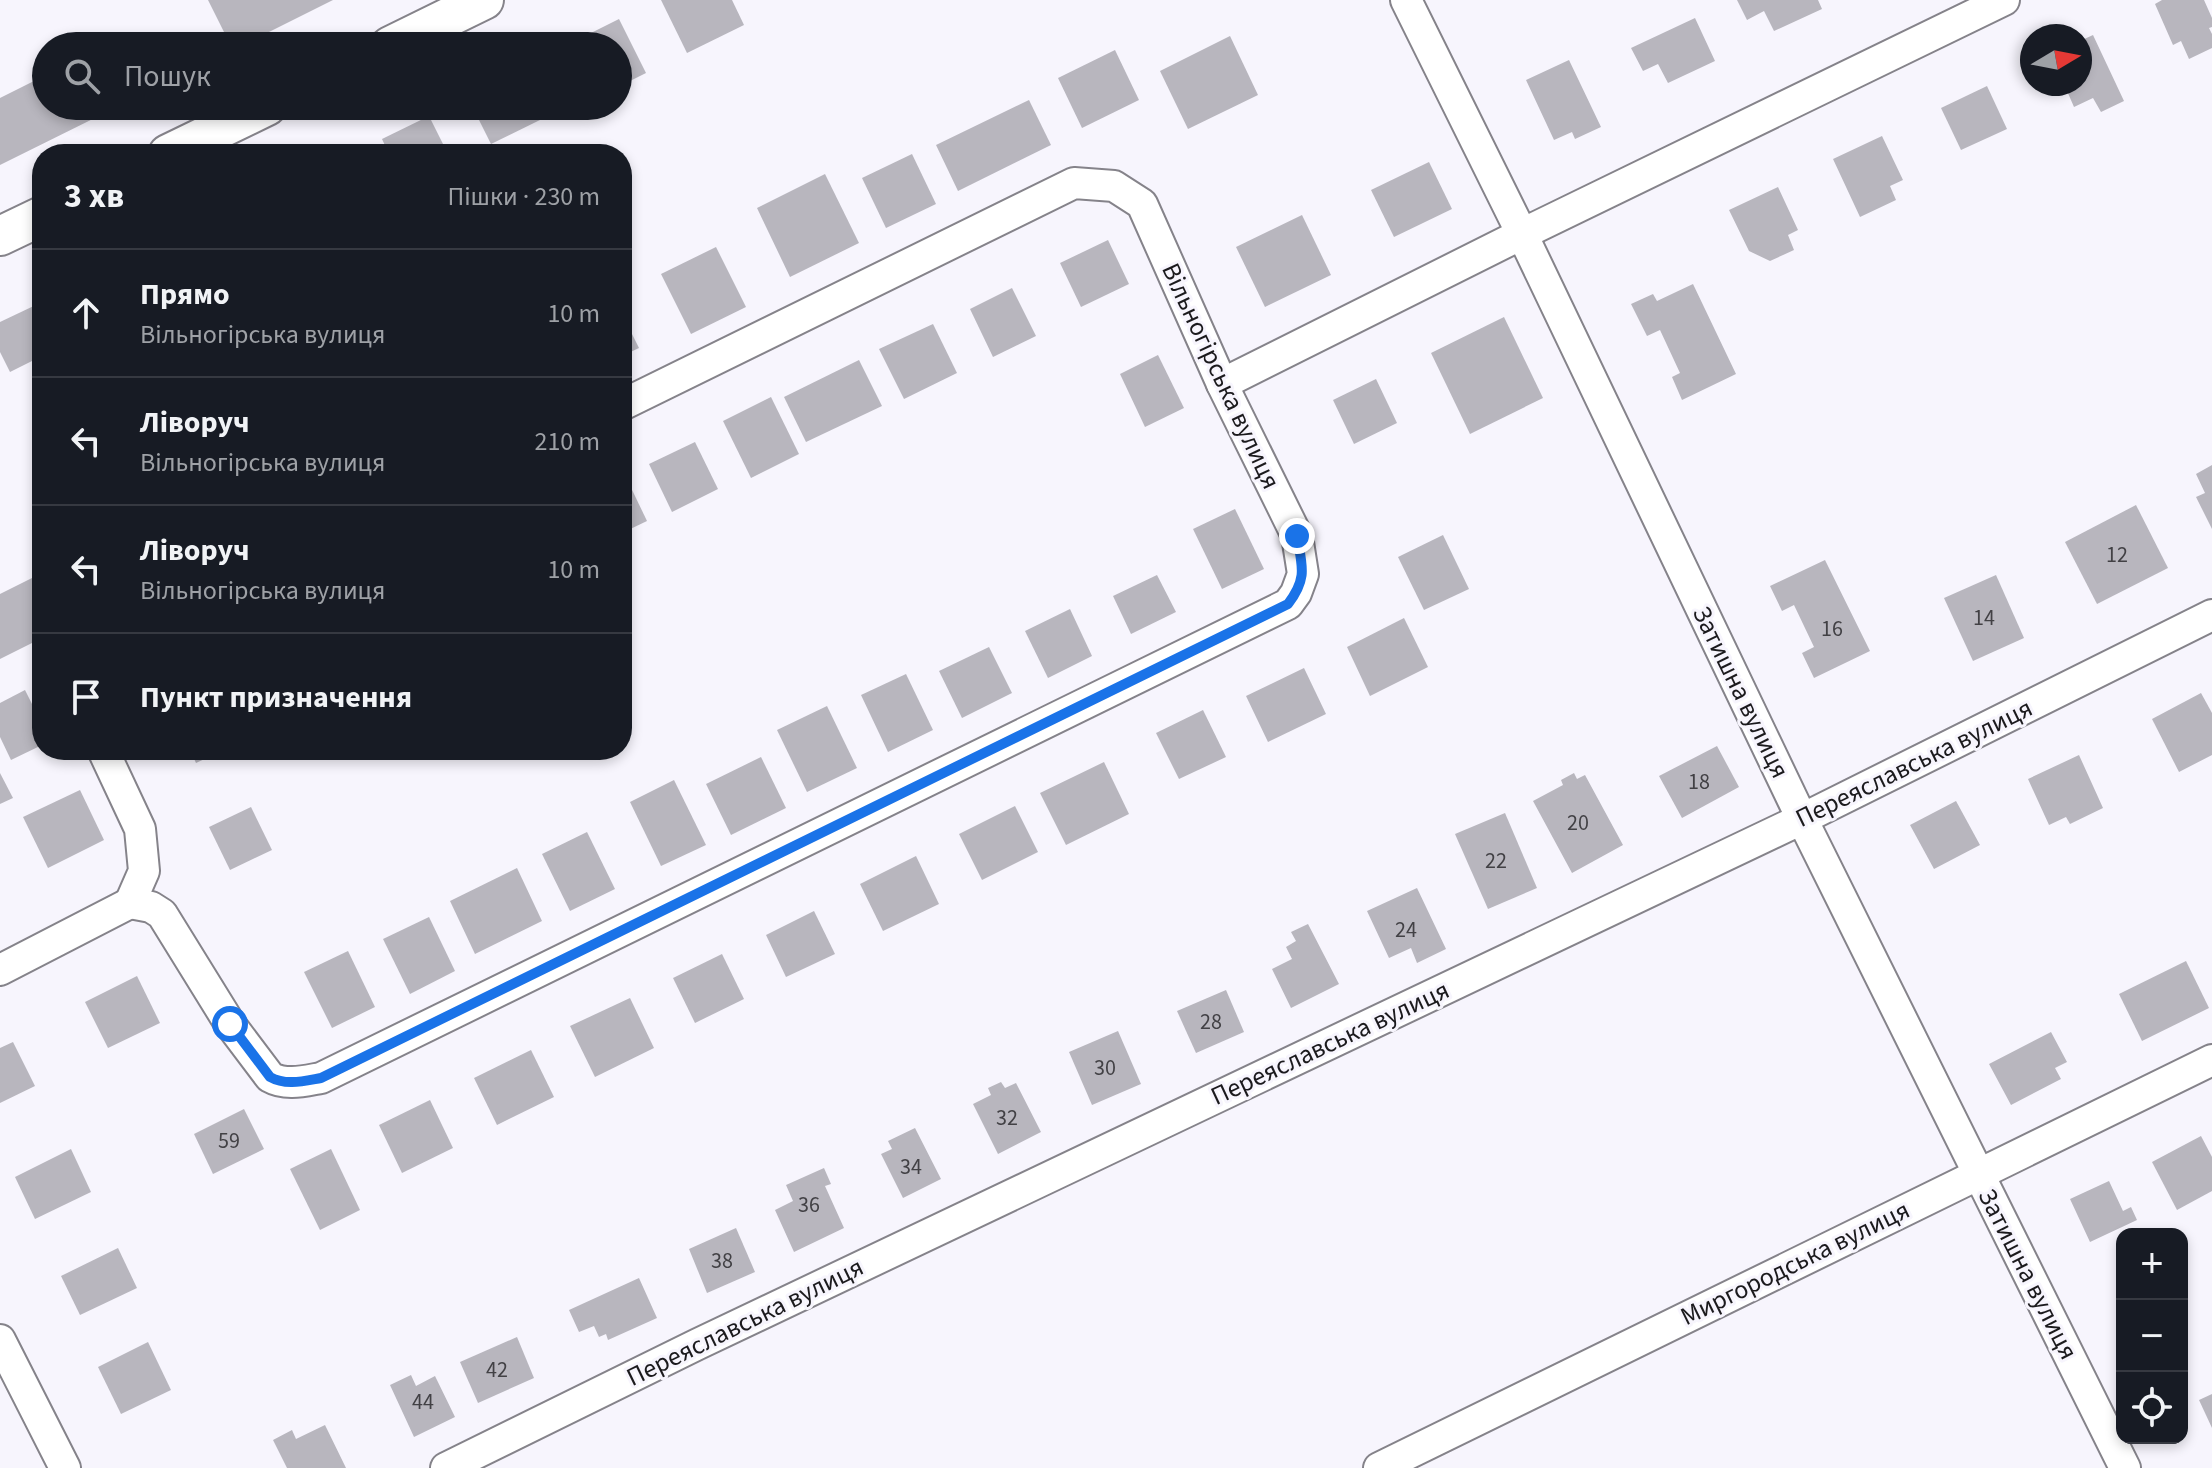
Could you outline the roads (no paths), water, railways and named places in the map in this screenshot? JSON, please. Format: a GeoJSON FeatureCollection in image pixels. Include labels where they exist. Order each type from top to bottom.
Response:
{"type":"FeatureCollection","features":[{"type":"Feature","properties":{"kind":"street"},"geometry":{"type":"LineString","coordinates":[[419,32],[484,0]]}},
{"type":"Feature","properties":{"kind":"street","name":"Затишна вулиця"},"geometry":{"type":"LineString","coordinates":[[1406,0],[1522,234],[1802,819],[2125,1468]]}},
{"type":"Feature","properties":{"kind":"street"},"geometry":{"type":"LineString","coordinates":[[1222,384],[1522,234],[2004,0]]}},
{"type":"Feature","properties":{"kind":"street"},"geometry":{"type":"LineString","coordinates":[[189,144],[238,120]]}},
{"type":"Feature","properties":{"kind":"street","name":"Вільногірська вулиця"},"geometry":{"type":"LineString","coordinates":[[130,903],[151,907],[162,914],[230,1024],[270,1077],[277,1081],[298,1083],[321,1078],[1288,604],[1303,574],[1297,536],[1222,384],[1142,204],[1114,186],[1074,183],[632,400]]}},
{"type":"Feature","properties":{"kind":"street"},"geometry":{"type":"LineString","coordinates":[[0,236],[32,221]]}},
{"type":"Feature","properties":{"kind":"street","name":"Переяславська вулиця"},"geometry":{"type":"LineString","coordinates":[[446,1468],[741,1323],[1802,819],[2212,615]]}},
{"type":"Feature","properties":{"kind":"street"},"geometry":{"type":"LineString","coordinates":[[0,970],[130,903],[144,871],[140,829],[108,760]]}},
{"type":"Feature","properties":{"kind":"street","name":"Миргородська вулиця"},"geometry":{"type":"LineString","coordinates":[[1379,1468],[2212,1060]]}},
{"type":"Feature","properties":{"kind":"street"},"geometry":{"type":"LineString","coordinates":[[0,1340],[65,1468]]}}]}
